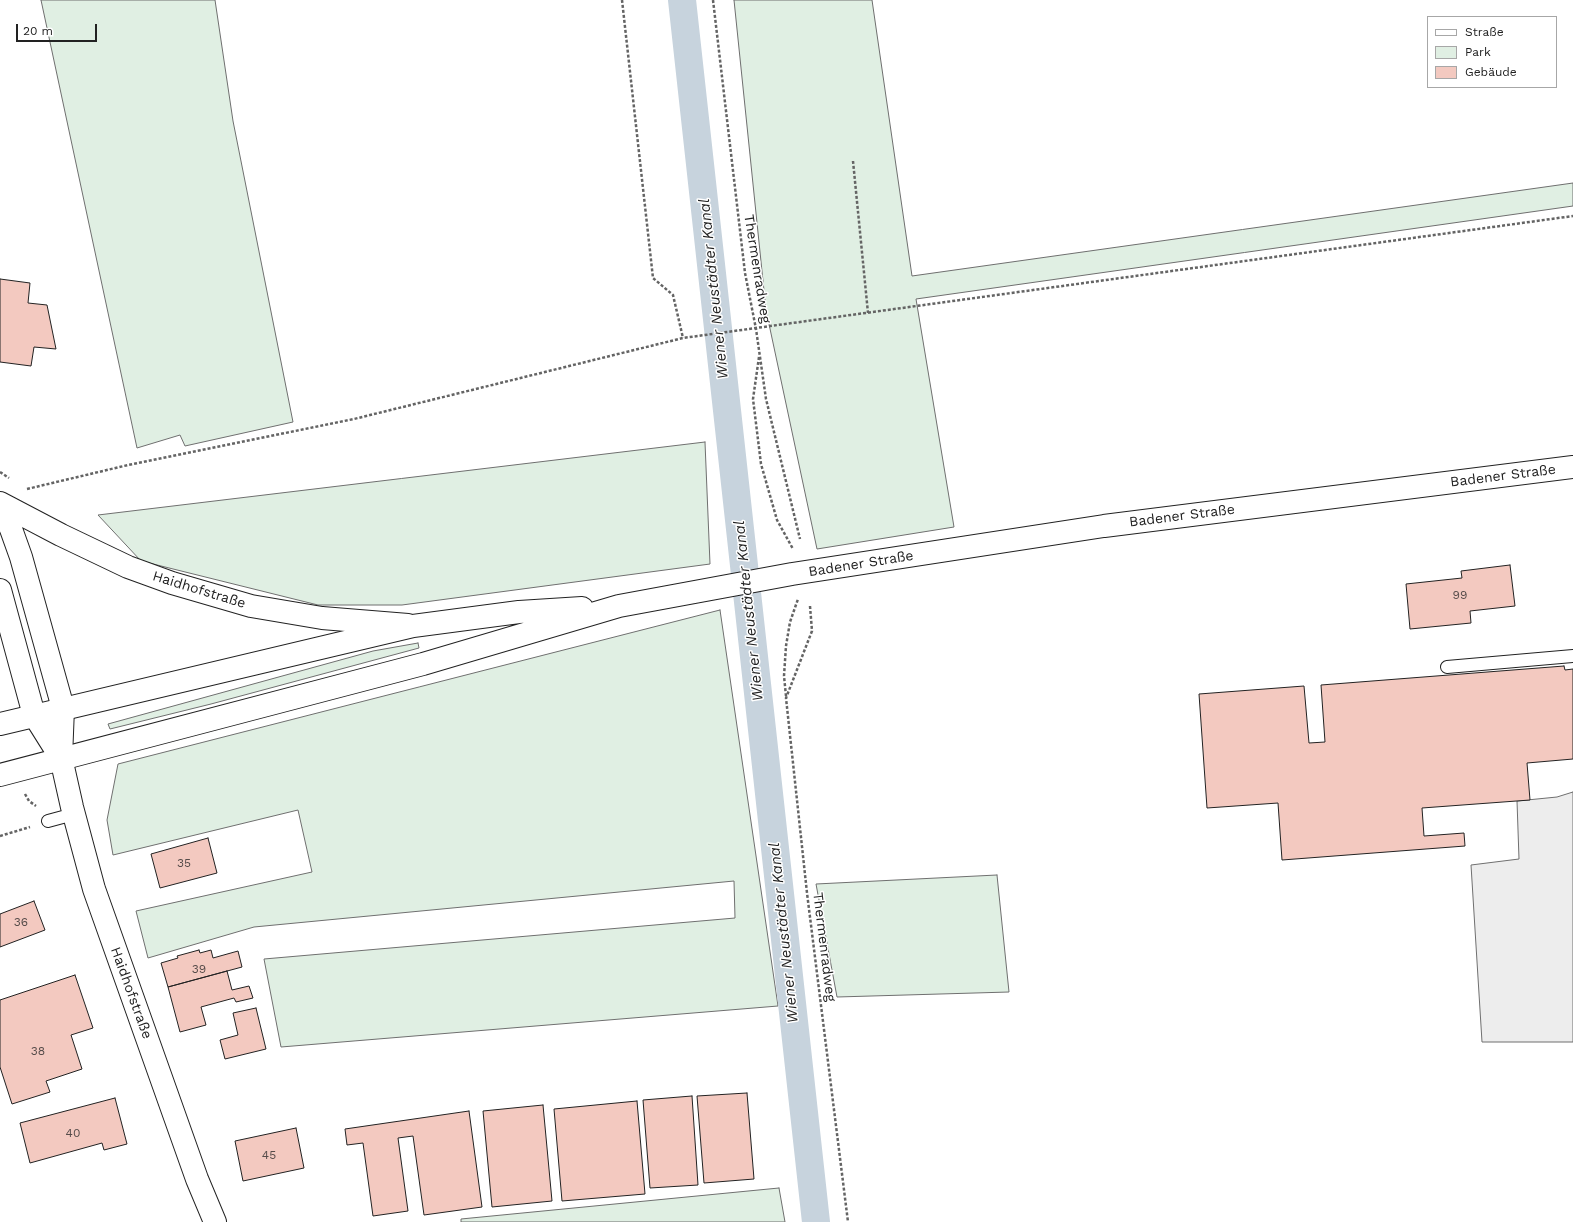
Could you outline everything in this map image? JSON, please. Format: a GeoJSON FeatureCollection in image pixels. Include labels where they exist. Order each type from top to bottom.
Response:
{"type":"FeatureCollection","features":[{"type":"Feature","properties":{"kind":"main road","name":"Badener Straße"},"geometry":{"type":"LineString","coordinates":[[619,606],[794,574],[1104,526],[1573,467]]}},
{"type":"Feature","properties":{"kind":"main road","name":"Haidhofstraße"},"geometry":{"type":"LineString","coordinates":[[0,503],[61,535],[128,567],[172,583],[251,606],[322,618],[413,626]]}},
{"type":"Feature","properties":{"kind":"main road","name":"Haidhofstraße"},"geometry":{"type":"LineString","coordinates":[[0,507],[11,529],[21,557],[63,708],[61,758],[74,814],[97,896],[197,1179],[215,1222]]}},
{"type":"Feature","properties":{"kind":"main road","name":"Haidhofstraße"},"geometry":{"type":"LineString","coordinates":[[2,595],[34,715],[61,758]]}},
{"type":"Feature","properties":{"kind":"main road","name":"Haidhofstraße"},"geometry":{"type":"LineString","coordinates":[[0,643],[2,634],[2,595]]}},
{"type":"Feature","properties":{"kind":"main road"},"geometry":{"type":"LineString","coordinates":[[0,724],[413,626],[519,612],[619,606]]}},
{"type":"Feature","properties":{"kind":"main road"},"geometry":{"type":"LineString","coordinates":[[0,775],[423,664],[619,606]]}},
{"type":"Feature","properties":{"kind":"lane"},"geometry":{"type":"LineString","coordinates":[[1447,667],[1573,656]]}},
{"type":"Feature","properties":{"kind":"lane"},"geometry":{"type":"LineString","coordinates":[[48,821],[74,814]]}},
{"type":"Feature","properties":{"kind":"path"},"geometry":{"type":"LineString","coordinates":[[622,0],[654,278],[673,295],[683,338]]}},
{"type":"Feature","properties":{"kind":"path","name":"Thermenradweg"},"geometry":{"type":"LineString","coordinates":[[713,0],[745,273],[756,329],[766,399],[800,539]]}},
{"type":"Feature","properties":{"kind":"path"},"geometry":{"type":"LineString","coordinates":[[853,161],[868,313]]}},
{"type":"Feature","properties":{"kind":"path"},"geometry":{"type":"LineString","coordinates":[[26,489],[128,465],[354,419],[683,338],[1573,216]]}},
{"type":"Feature","properties":{"kind":"path"},"geometry":{"type":"LineString","coordinates":[[760,355],[753,399],[761,464],[777,520],[784,536],[793,547],[794,574],[800,595],[790,622],[786,646],[784,676],[786,698]]}},
{"type":"Feature","properties":{"kind":"path","name":"Thermenradweg"},"geometry":{"type":"LineString","coordinates":[[810,606],[812,631],[786,698],[807,893],[848,1222]]}},
{"type":"Feature","properties":{"kind":"path"},"geometry":{"type":"LineString","coordinates":[[0,836],[48,821]]}},
{"type":"Feature","properties":{"kind":"green space"},"geometry":{"type":"Polygon","coordinates":[[[41,0],[215,0],[233,121],[293,422],[185,446],[180,435],[137,448],[41,0]]]}},
{"type":"Feature","properties":{"kind":"green space"},"geometry":{"type":"Polygon","coordinates":[[[734,0],[872,0],[912,276],[1573,183],[1573,206],[916,299],[954,527],[817,549],[766,310],[734,0]]]}},
{"type":"Feature","properties":{"kind":"green space"},"geometry":{"type":"Polygon","coordinates":[[[705,442],[710,564],[402,605],[318,605],[141,561],[98,515],[705,442]]]}},
{"type":"Feature","properties":{"kind":"green space"},"geometry":{"type":"Polygon","coordinates":[[[720,610],[778,1006],[281,1047],[264,959],[735,918],[734,881],[254,927],[148,958],[136,911],[312,872],[298,810],[113,855],[107,820],[118,764],[720,610]]]}},
{"type":"Feature","properties":{"kind":"green space"},"geometry":{"type":"Polygon","coordinates":[[[418,643],[419,648],[211,704],[110,729],[108,724],[373,651],[418,643]]]}},
{"type":"Feature","properties":{"kind":"green space"},"geometry":{"type":"Polygon","coordinates":[[[997,875],[1009,992],[837,997],[816,884],[997,875]]]}},
{"type":"Feature","properties":{"kind":"green space"},"geometry":{"type":"Polygon","coordinates":[[[779,1188],[785,1222],[461,1222],[461,1219],[779,1188]]]}},
{"type":"Feature","properties":{"kind":"shaded area"},"geometry":{"type":"Polygon","coordinates":[[[1573,792],[1573,1042],[1482,1042],[1471,865],[1519,859],[1517,801],[1557,797],[1573,792]]]}},
{"type":"Feature","properties":{"kind":"building"},"geometry":{"type":"Polygon","coordinates":[[[0,279],[30,283],[28,303],[47,305],[56,349],[34,347],[31,366],[0,362],[0,279]]]}},
{"type":"Feature","properties":{"kind":"building"},"geometry":{"type":"Polygon","coordinates":[[[1510,565],[1515,606],[1470,611],[1471,623],[1410,629],[1406,584],[1462,578],[1461,571],[1510,565]]]}},
{"type":"Feature","properties":{"kind":"building"},"geometry":{"type":"Polygon","coordinates":[[[1564,666],[1565,670],[1573,669],[1573,759],[1527,763],[1530,800],[1422,808],[1424,836],[1464,833],[1465,846],[1282,860],[1278,803],[1207,808],[1199,694],[1304,686],[1309,743],[1325,742],[1321,685],[1564,666]]]}},
{"type":"Feature","properties":{"kind":"building"},"geometry":{"type":"Polygon","coordinates":[[[208,838],[217,873],[160,888],[151,854],[208,838]]]}},
{"type":"Feature","properties":{"kind":"building"},"geometry":{"type":"Polygon","coordinates":[[[34,901],[45,930],[0,947],[0,914],[34,901]]]}},
{"type":"Feature","properties":{"kind":"building"},"geometry":{"type":"Polygon","coordinates":[[[199,950],[200,953],[211,950],[213,958],[238,951],[242,967],[168,987],[161,963],[178,958],[177,956],[199,950]]]}},
{"type":"Feature","properties":{"kind":"building"},"geometry":{"type":"Polygon","coordinates":[[[227,971],[232,990],[249,986],[253,998],[236,1002],[234,998],[201,1007],[206,1025],[180,1032],[168,987],[227,971]]]}},
{"type":"Feature","properties":{"kind":"building"},"geometry":{"type":"Polygon","coordinates":[[[75,975],[93,1028],[71,1035],[82,1069],[46,1081],[50,1092],[12,1104],[0,1067],[0,1000],[75,975]]]}},
{"type":"Feature","properties":{"kind":"building"},"geometry":{"type":"Polygon","coordinates":[[[256,1008],[266,1049],[225,1059],[220,1040],[238,1035],[233,1013],[256,1008]]]}},
{"type":"Feature","properties":{"kind":"building"},"geometry":{"type":"Polygon","coordinates":[[[747,1093],[754,1179],[704,1183],[697,1096],[747,1093]]]}},
{"type":"Feature","properties":{"kind":"building"},"geometry":{"type":"Polygon","coordinates":[[[692,1096],[698,1185],[650,1188],[643,1100],[692,1096]]]}},
{"type":"Feature","properties":{"kind":"building"},"geometry":{"type":"Polygon","coordinates":[[[115,1098],[127,1144],[104,1150],[102,1143],[30,1163],[20,1123],[115,1098]]]}},
{"type":"Feature","properties":{"kind":"building"},"geometry":{"type":"Polygon","coordinates":[[[637,1101],[645,1194],[562,1201],[554,1109],[637,1101]]]}},
{"type":"Feature","properties":{"kind":"building"},"geometry":{"type":"Polygon","coordinates":[[[543,1105],[552,1201],[492,1207],[483,1111],[543,1105]]]}},
{"type":"Feature","properties":{"kind":"building"},"geometry":{"type":"Polygon","coordinates":[[[469,1111],[482,1207],[424,1215],[413,1136],[398,1138],[408,1211],[373,1216],[363,1143],[347,1145],[345,1129],[469,1111]]]}},
{"type":"Feature","properties":{"kind":"building"},"geometry":{"type":"Polygon","coordinates":[[[296,1128],[304,1168],[243,1181],[235,1141],[296,1128]]]}},
{"type":"Feature","properties":{"kind":"waterway","name":"Wiener Neustädter Kanal"},"geometry":{"type":"LineString","coordinates":[[682,0],[816,1222]]}}]}
